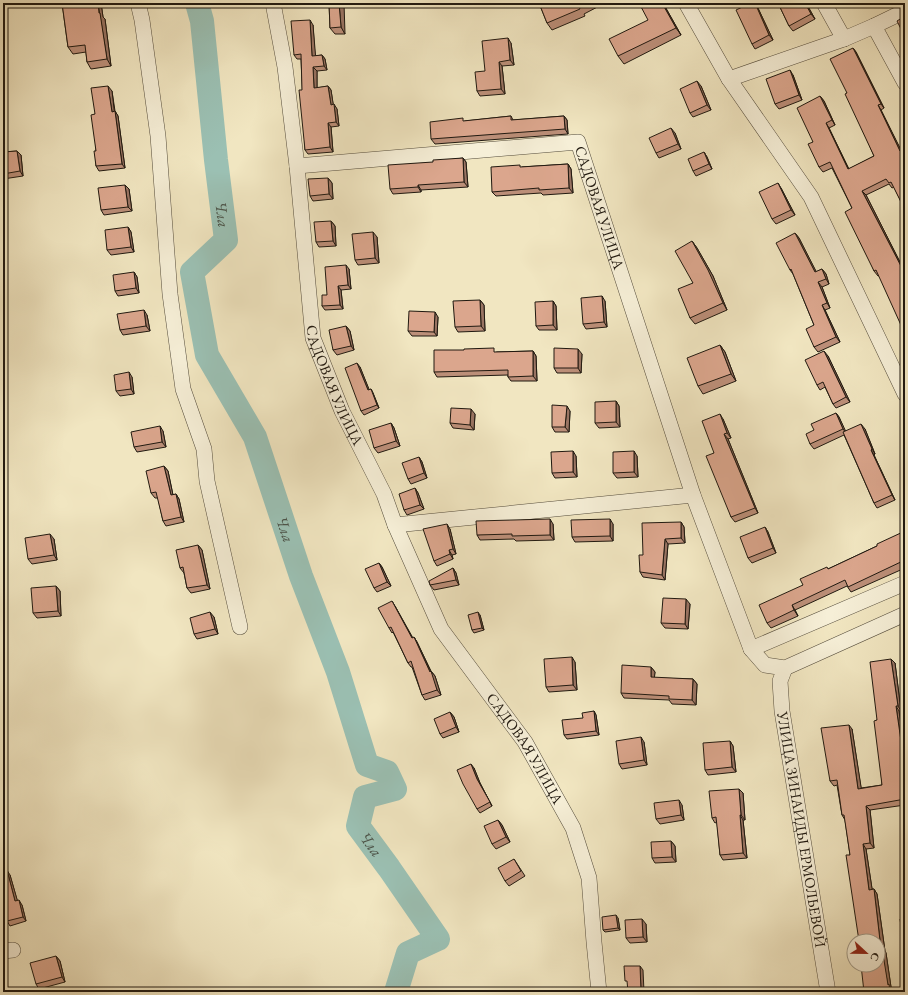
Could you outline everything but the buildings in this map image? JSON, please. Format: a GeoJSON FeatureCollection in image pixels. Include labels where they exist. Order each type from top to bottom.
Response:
{"type":"FeatureCollection","features":[{"type":"Feature","properties":{"kind":"street"},"geometry":{"type":"LineString","coordinates":[[138,3],[142,20],[158,136],[170,294],[183,389],[204,449],[207,481],[240,627]]}},
{"type":"Feature","properties":{"kind":"street","name":"САДОВАЯ УЛИЦА"},"geometry":{"type":"LineString","coordinates":[[273,3],[285,67],[302,206],[313,338],[342,411],[384,494],[395,524],[441,629],[525,742],[573,828],[589,878],[599,992]]}},
{"type":"Feature","properties":{"kind":"street"},"geometry":{"type":"LineString","coordinates":[[686,3],[729,79],[811,197],[905,394]]}},
{"type":"Feature","properties":{"kind":"street"},"geometry":{"type":"LineString","coordinates":[[824,3],[844,39]]}},
{"type":"Feature","properties":{"kind":"street"},"geometry":{"type":"LineString","coordinates":[[729,79],[844,39],[874,26],[901,9]]}},
{"type":"Feature","properties":{"kind":"street"},"geometry":{"type":"LineString","coordinates":[[874,26],[905,83]]}},
{"type":"Feature","properties":{"kind":"street","name":"САДОВАЯ УЛИЦА"},"geometry":{"type":"LineString","coordinates":[[297,166],[578,142],[693,495],[751,649],[766,664],[785,668]]}},
{"type":"Feature","properties":{"kind":"street"},"geometry":{"type":"LineString","coordinates":[[395,524],[693,495]]}},
{"type":"Feature","properties":{"kind":"street"},"geometry":{"type":"LineString","coordinates":[[751,649],[905,583]]}},
{"type":"Feature","properties":{"kind":"street"},"geometry":{"type":"LineString","coordinates":[[785,668],[905,614]]}},
{"type":"Feature","properties":{"kind":"street","name":"УЛИЦА ЗИНАИДЫ ЕРМОЛЬЕВОЙ"},"geometry":{"type":"LineString","coordinates":[[785,668],[780,681],[782,711],[828,992]]}},
{"type":"Feature","properties":{"kind":"waterway","name":"Чла"},"geometry":{"type":"LineString","coordinates":[[197,3],[202,21],[216,160],[226,240],[192,272],[207,355],[255,437],[301,576],[338,672],[367,765],[387,772],[395,789],[365,797],[358,826],[438,939],[408,953],[396,992]]}}]}
